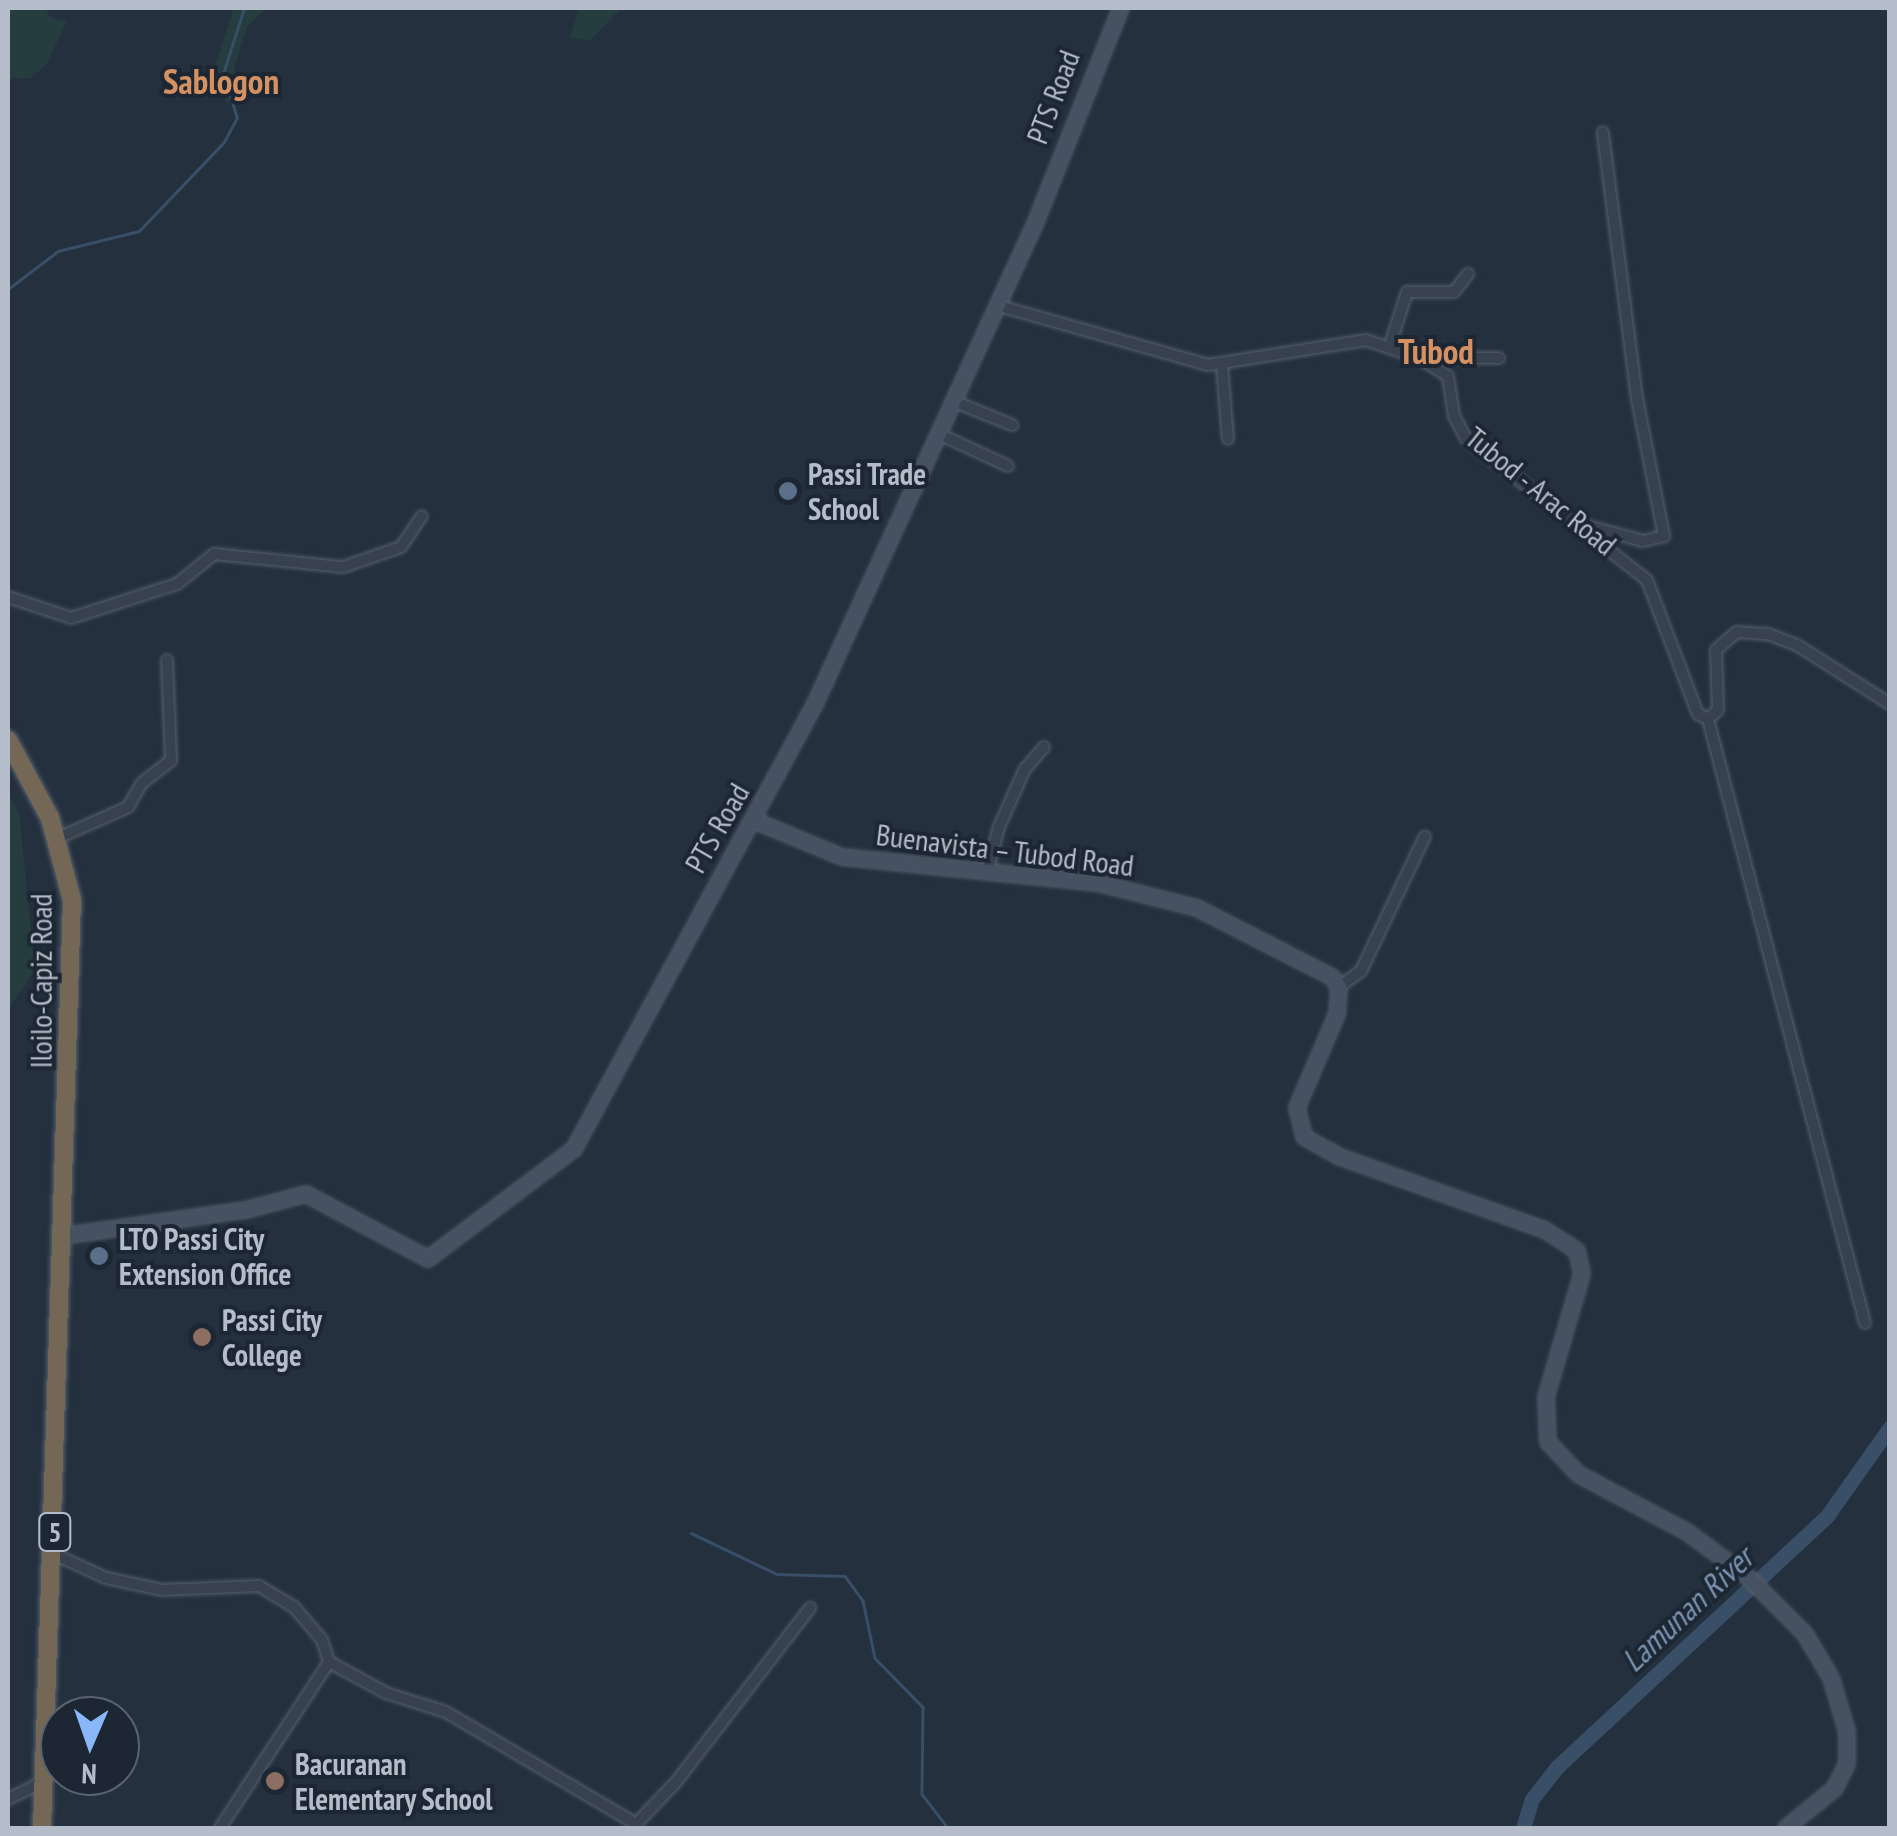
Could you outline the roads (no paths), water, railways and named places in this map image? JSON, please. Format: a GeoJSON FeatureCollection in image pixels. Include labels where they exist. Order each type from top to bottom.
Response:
{"type":"FeatureCollection","features":[{"type":"Feature","properties":{"kind":"highway","name":"Iloilo-Capiz Road"},"geometry":{"type":"LineString","coordinates":[[8,740],[34,780],[58,838],[72,900],[64,1236]]}},
{"type":"Feature","properties":{"kind":"highway","name":"5"},"geometry":{"type":"LineString","coordinates":[[48,1696],[64,1236]]}},
{"type":"Feature","properties":{"kind":"highway","name":"5"},"geometry":{"type":"LineString","coordinates":[[42,1828],[43,1796]]}},
{"type":"Feature","properties":{"kind":"main road","name":"PTS Road"},"geometry":{"type":"LineString","coordinates":[[64,1236],[246,1210],[306,1194],[428,1258],[574,1149],[686,936],[755,821],[939,434],[1121,8]]}},
{"type":"Feature","properties":{"kind":"main road","name":"Buenavista – Tubod Road"},"geometry":{"type":"LineString","coordinates":[[755,821],[842,857],[1098,884],[1197,908],[1303,958],[1339,988]]}},
{"type":"Feature","properties":{"kind":"main road"},"geometry":{"type":"LineString","coordinates":[[1339,988],[1337,1014],[1297,1108],[1304,1138],[1340,1157],[1544,1230],[1577,1251],[1582,1274],[1546,1397],[1548,1442],[1578,1474],[1686,1532],[1748,1577],[1794,1620],[1832,1678],[1848,1750],[1834,1789],[1786,1828]]}},
{"type":"Feature","properties":{"kind":"street"},"geometry":{"type":"LineString","coordinates":[[1575,524],[1596,524],[1643,541],[1664,536],[1636,400],[1603,132]]}},
{"type":"Feature","properties":{"kind":"street"},"geometry":{"type":"LineString","coordinates":[[1390,345],[1407,292],[1454,292],[1468,274]]}},
{"type":"Feature","properties":{"kind":"street","name":"Tubod - Arac Road"},"geometry":{"type":"LineString","coordinates":[[996,305],[1175,359],[1222,365],[1341,342],[1390,345],[1419,358],[1448,376],[1454,416],[1466,439],[1647,580],[1698,714],[1708,719]]}},
{"type":"Feature","properties":{"kind":"street"},"geometry":{"type":"LineString","coordinates":[[1419,358],[1499,358]]}},
{"type":"Feature","properties":{"kind":"street"},"geometry":{"type":"LineString","coordinates":[[1222,365],[1228,438]]}},
{"type":"Feature","properties":{"kind":"street"},"geometry":{"type":"LineString","coordinates":[[953,400],[1012,425]]}},
{"type":"Feature","properties":{"kind":"street"},"geometry":{"type":"LineString","coordinates":[[939,434],[1008,466]]}},
{"type":"Feature","properties":{"kind":"street"},"geometry":{"type":"LineString","coordinates":[[8,596],[71,618],[177,584],[214,554],[343,567],[400,547],[422,516]]}},
{"type":"Feature","properties":{"kind":"street"},"geometry":{"type":"LineString","coordinates":[[1865,1322],[1708,719],[1718,710],[1716,650],[1737,632],[1768,634],[1797,645],[1890,704]]}},
{"type":"Feature","properties":{"kind":"street"},"geometry":{"type":"LineString","coordinates":[[58,838],[128,808],[142,783],[171,760],[167,660]]}},
{"type":"Feature","properties":{"kind":"street"},"geometry":{"type":"LineString","coordinates":[[988,872],[1005,812],[1044,747]]}},
{"type":"Feature","properties":{"kind":"street"},"geometry":{"type":"LineString","coordinates":[[1339,988],[1361,971],[1425,836]]}},
{"type":"Feature","properties":{"kind":"street"},"geometry":{"type":"LineString","coordinates":[[54,1554],[106,1578],[162,1590],[260,1586],[294,1608],[322,1640],[329,1662],[386,1693],[446,1712],[641,1826],[810,1608]]}},
{"type":"Feature","properties":{"kind":"street"},"geometry":{"type":"LineString","coordinates":[[220,1828],[329,1662]]}},
{"type":"Feature","properties":{"kind":"street"},"geometry":{"type":"LineString","coordinates":[[8,1799],[40,1784]]}},
{"type":"Feature","properties":{"kind":"waterway"},"geometry":{"type":"LineString","coordinates":[[8,289],[58,251],[139,231],[224,142],[237,118],[223,74],[244,8]]}},
{"type":"Feature","properties":{"kind":"waterway","name":"Lamunan River"},"geometry":{"type":"LineString","coordinates":[[1523,1828],[1532,1799],[1557,1767],[1827,1516],[1890,1427]]}},
{"type":"Feature","properties":{"kind":"waterway"},"geometry":{"type":"LineString","coordinates":[[691,1533],[777,1574],[845,1576],[863,1601],[875,1658],[923,1707],[922,1794],[948,1828]]}},
{"type":"Feature","properties":{"kind":"place","name":"Passi Trade School"},"geometry":{"type":"Point","coordinates":[788,491]}},
{"type":"Feature","properties":{"kind":"place","name":"LTO Passi City Extension Office"},"geometry":{"type":"Point","coordinates":[99,1256]}},
{"type":"Feature","properties":{"kind":"place","name":"Passi City College"},"geometry":{"type":"Point","coordinates":[202,1337]}},
{"type":"Feature","properties":{"kind":"place","name":"Bacuranan Elementary School"},"geometry":{"type":"Point","coordinates":[275,1781]}},
{"type":"Feature","properties":{"kind":"district","name":"Sablogon"},"geometry":{"type":"Point","coordinates":[221,81]}},
{"type":"Feature","properties":{"kind":"district","name":"Tubod"},"geometry":{"type":"Point","coordinates":[1436,351]}}]}
